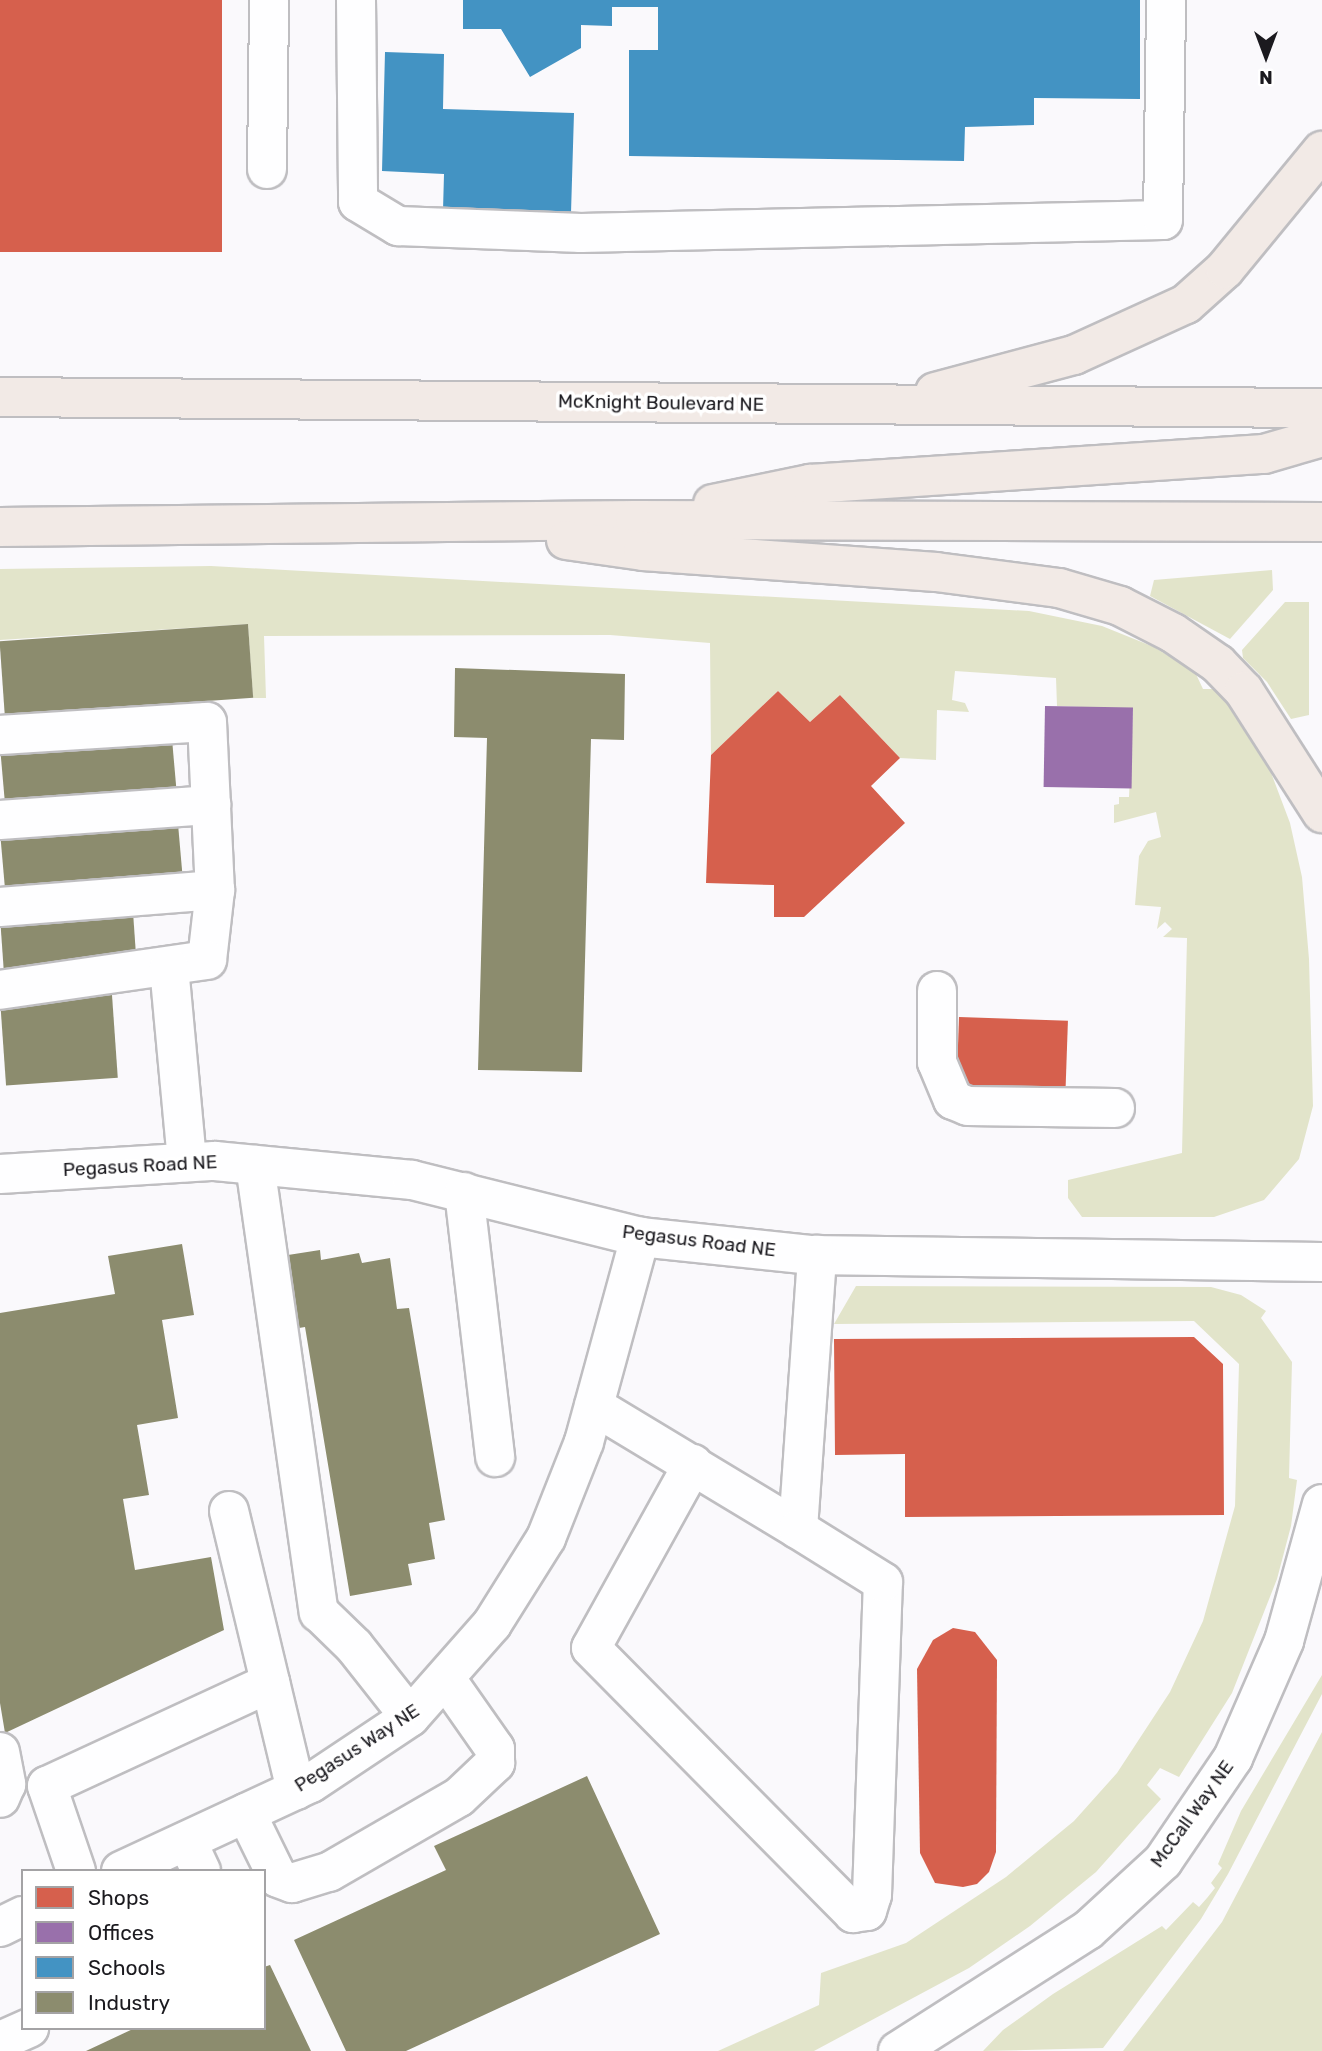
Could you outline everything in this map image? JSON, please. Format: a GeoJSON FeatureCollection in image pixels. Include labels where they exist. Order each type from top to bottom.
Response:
{"type":"FeatureCollection","features":[{"type":"Feature","properties":{"kind":"main road"},"geometry":{"type":"LineString","coordinates":[[886,405],[1074,355],[1186,304],[1224,269],[1322,151]]}},
{"type":"Feature","properties":{"kind":"main road","name":"McKnight Boulevard NE"},"geometry":{"type":"LineString","coordinates":[[0,397],[1322,408]]}},
{"type":"Feature","properties":{"kind":"main road"},"geometry":{"type":"LineString","coordinates":[[635,520],[810,484],[1264,454],[1322,437]]}},
{"type":"Feature","properties":{"kind":"main road"},"geometry":{"type":"LineString","coordinates":[[0,527],[635,520],[1322,522]]}},
{"type":"Feature","properties":{"kind":"main road"},"geometry":{"type":"LineString","coordinates":[[453,523],[643,551],[936,572],[1059,588],[1120,606],[1173,633],[1218,664],[1244,691],[1322,813]]}},
{"type":"Feature","properties":{"kind":"street"},"geometry":{"type":"LineString","coordinates":[[267,169],[268,0]]}},
{"type":"Feature","properties":{"kind":"street"},"geometry":{"type":"LineString","coordinates":[[356,0],[358,202],[398,226],[581,233],[1163,220],[1166,0]]}},
{"type":"Feature","properties":{"kind":"street"},"geometry":{"type":"LineString","coordinates":[[0,735],[207,722],[215,890],[207,960],[0,990]]}},
{"type":"Feature","properties":{"kind":"street"},"geometry":{"type":"LineString","coordinates":[[0,820],[211,805]]}},
{"type":"Feature","properties":{"kind":"street"},"geometry":{"type":"LineString","coordinates":[[0,907],[215,890]]}},
{"type":"Feature","properties":{"kind":"street"},"geometry":{"type":"LineString","coordinates":[[169,967],[187,1162]]}},
{"type":"Feature","properties":{"kind":"street"},"geometry":{"type":"LineString","coordinates":[[936,991],[937,1062],[953,1100],[968,1106],[1115,1108]]}},
{"type":"Feature","properties":{"kind":"street","name":"Pegasus Road NE"},"geometry":{"type":"LineString","coordinates":[[0,1174],[187,1162],[255,1164],[412,1180],[640,1237],[817,1255],[1322,1262]]}},
{"type":"Feature","properties":{"kind":"street"},"geometry":{"type":"LineString","coordinates":[[255,1164],[319,1612],[354,1646],[410,1717]]}},
{"type":"Feature","properties":{"kind":"street"},"geometry":{"type":"LineString","coordinates":[[464,1192],[495,1457]]}},
{"type":"Feature","properties":{"kind":"street","name":"Pegasus Way NE"},"geometry":{"type":"LineString","coordinates":[[131,1869],[194,1856],[246,1812],[296,1790],[410,1717],[492,1624],[546,1538],[594,1406],[640,1237]]}},
{"type":"Feature","properties":{"kind":"street"},"geometry":{"type":"LineString","coordinates":[[798,1529],[817,1255]]}},
{"type":"Feature","properties":{"kind":"street"},"geometry":{"type":"LineString","coordinates":[[594,1406],[693,1464],[883,1582],[872,1895],[867,1911],[852,1913],[591,1648],[693,1464]]}},
{"type":"Feature","properties":{"kind":"street","name":"McCall Way NE"},"geometry":{"type":"LineString","coordinates":[[898,2051],[1088,1930],[1163,1861],[1233,1758],[1284,1641],[1322,1504]]}},
{"type":"Feature","properties":{"kind":"street"},"geometry":{"type":"LineString","coordinates":[[229,1511],[296,1790]]}},
{"type":"Feature","properties":{"kind":"street"},"geometry":{"type":"LineString","coordinates":[[246,1812],[278,1878],[292,1883],[329,1872],[459,1797],[495,1763],[495,1749],[446,1679]]}},
{"type":"Feature","properties":{"kind":"street"},"geometry":{"type":"LineString","coordinates":[[75,1869],[47,1786],[270,1684]]}},
{"type":"Feature","properties":{"kind":"street"},"geometry":{"type":"LineString","coordinates":[[0,1752],[6,1784],[0,1798]]}},
{"type":"Feature","properties":{"kind":"street"},"geometry":{"type":"LineString","coordinates":[[0,2041],[25,2030]]}},
{"type":"Feature","properties":{"kind":"green space"},"geometry":{"type":"Polygon","coordinates":[[[211,566],[1029,611],[1102,626],[1154,647],[1195,672],[1203,689],[1215,689],[1243,723],[1270,770],[1290,823],[1302,877],[1309,959],[1313,1106],[1299,1159],[1264,1200],[1214,1217],[1082,1217],[1068,1198],[1068,1180],[1182,1153],[1187,938],[1163,937],[1172,929],[1165,922],[1157,929],[1161,907],[1135,905],[1139,856],[1148,841],[1161,837],[1156,812],[1114,823],[1114,805],[1119,804],[1119,797],[1129,797],[1133,709],[1057,706],[1056,678],[955,671],[952,700],[965,703],[969,712],[937,710],[936,760],[900,758],[840,695],[810,722],[778,691],[711,755],[710,643],[610,635],[264,636],[266,698],[253,698],[248,624],[0,640],[0,569],[211,566]]]}},
{"type":"Feature","properties":{"kind":"green space"},"geometry":{"type":"Polygon","coordinates":[[[1272,570],[1273,590],[1230,639],[1150,596],[1154,580],[1272,570]]]}},
{"type":"Feature","properties":{"kind":"green space"},"geometry":{"type":"Polygon","coordinates":[[[1285,602],[1309,602],[1309,715],[1291,719],[1267,682],[1243,658],[1242,650],[1285,602]]]}},
{"type":"Feature","properties":{"kind":"green space"},"geometry":{"type":"Polygon","coordinates":[[[856,1286],[1211,1287],[1241,1295],[1266,1311],[1261,1318],[1292,1362],[1289,1478],[1297,1480],[1291,1526],[1277,1579],[1232,1693],[1179,1777],[1160,1768],[1147,1785],[1161,1799],[1096,1872],[1030,1926],[969,1968],[814,2051],[718,2051],[819,2005],[821,1973],[906,1943],[1006,1877],[1074,1821],[1117,1773],[1170,1692],[1203,1621],[1235,1506],[1239,1364],[1194,1321],[834,1324],[856,1286]]]}},
{"type":"Feature","properties":{"kind":"green space"},"geometry":{"type":"Polygon","coordinates":[[[1322,1675],[1322,1694],[1228,1874],[1201,1919],[1103,2048],[983,2051],[1003,2030],[1053,1994],[1162,1926],[1166,1930],[1193,1902],[1199,1907],[1215,1888],[1211,1883],[1222,1868],[1218,1864],[1241,1811],[1322,1675]]]}},
{"type":"Feature","properties":{"kind":"green space"},"geometry":{"type":"Polygon","coordinates":[[[1322,1732],[1322,2051],[1123,2051],[1222,1922],[1322,1732]]]}},
{"type":"Feature","properties":{"kind":"building: Shops"},"geometry":{"type":"Polygon","coordinates":[[[0,0],[222,0],[222,252],[0,252],[0,0]]]}},
{"type":"Feature","properties":{"kind":"building: Shops"},"geometry":{"type":"Polygon","coordinates":[[[778,691],[810,722],[840,695],[900,758],[871,786],[905,823],[804,917],[774,917],[774,885],[706,883],[711,755],[778,691]]]}},
{"type":"Feature","properties":{"kind":"building: Shops"},"geometry":{"type":"Polygon","coordinates":[[[959,1017],[1068,1021],[1065,1101],[956,1097],[959,1017]]]}},
{"type":"Feature","properties":{"kind":"building: Shops"},"geometry":{"type":"Polygon","coordinates":[[[1194,1337],[1223,1364],[1224,1515],[905,1517],[905,1454],[835,1455],[834,1339],[1194,1337]]]}},
{"type":"Feature","properties":{"kind":"building: Shops"},"geometry":{"type":"Polygon","coordinates":[[[953,1628],[975,1632],[997,1660],[996,1852],[989,1872],[977,1884],[963,1887],[935,1883],[920,1853],[917,1669],[933,1640],[953,1628]]]}},
{"type":"Feature","properties":{"kind":"building: Offices"},"geometry":{"type":"Polygon","coordinates":[[[1045,706],[1133,708],[1132,789],[1044,787],[1045,706]]]}},
{"type":"Feature","properties":{"kind":"building: Schools"},"geometry":{"type":"Polygon","coordinates":[[[463,0],[1140,0],[1140,99],[1034,98],[1034,125],[965,127],[964,161],[629,156],[629,50],[658,50],[658,7],[612,7],[612,26],[581,25],[581,48],[530,77],[501,29],[463,29],[463,0]]]}},
{"type":"Feature","properties":{"kind":"building: Schools"},"geometry":{"type":"Polygon","coordinates":[[[385,52],[444,54],[443,109],[574,113],[571,213],[443,210],[444,174],[382,171],[385,52]]]}},
{"type":"Feature","properties":{"kind":"building: Industry"},"geometry":{"type":"Polygon","coordinates":[[[248,624],[253,698],[5,715],[0,641],[248,624]]]}},
{"type":"Feature","properties":{"kind":"building: Industry"},"geometry":{"type":"Polygon","coordinates":[[[455,668],[625,674],[624,740],[591,739],[582,1072],[478,1070],[487,738],[454,737],[455,668]]]}},
{"type":"Feature","properties":{"kind":"building: Industry"},"geometry":{"type":"Polygon","coordinates":[[[172,739],[176,788],[5,803],[1,754],[172,739]]]}},
{"type":"Feature","properties":{"kind":"building: Industry"},"geometry":{"type":"Polygon","coordinates":[[[178,824],[182,873],[5,888],[1,840],[178,824]]]}},
{"type":"Feature","properties":{"kind":"building: Industry"},"geometry":{"type":"Polygon","coordinates":[[[133,912],[136,959],[4,968],[0,921],[133,912]]]}},
{"type":"Feature","properties":{"kind":"building: Industry"},"geometry":{"type":"Polygon","coordinates":[[[112,995],[118,1078],[6,1086],[0,1003],[112,995]]]}},
{"type":"Feature","properties":{"kind":"building: Industry"},"geometry":{"type":"Polygon","coordinates":[[[182,1244],[194,1315],[162,1320],[178,1418],[137,1425],[149,1495],[123,1499],[135,1570],[211,1557],[224,1630],[5,1733],[0,1703],[0,1313],[115,1294],[108,1256],[182,1244]]]}},
{"type":"Feature","properties":{"kind":"building: Industry"},"geometry":{"type":"Polygon","coordinates":[[[320,1250],[321,1260],[359,1253],[362,1263],[390,1258],[397,1309],[409,1308],[445,1520],[429,1523],[435,1559],[408,1564],[412,1585],[350,1596],[305,1327],[299,1328],[288,1255],[320,1250]]]}},
{"type":"Feature","properties":{"kind":"building: Industry"},"geometry":{"type":"Polygon","coordinates":[[[587,1776],[660,1934],[406,2051],[346,2051],[294,1940],[446,1870],[434,1846],[587,1776]]]}},
{"type":"Feature","properties":{"kind":"building: Industry"},"geometry":{"type":"Polygon","coordinates":[[[270,1965],[311,2051],[86,2051],[131,2030],[266,2030],[266,1966],[270,1965]]]}}]}
